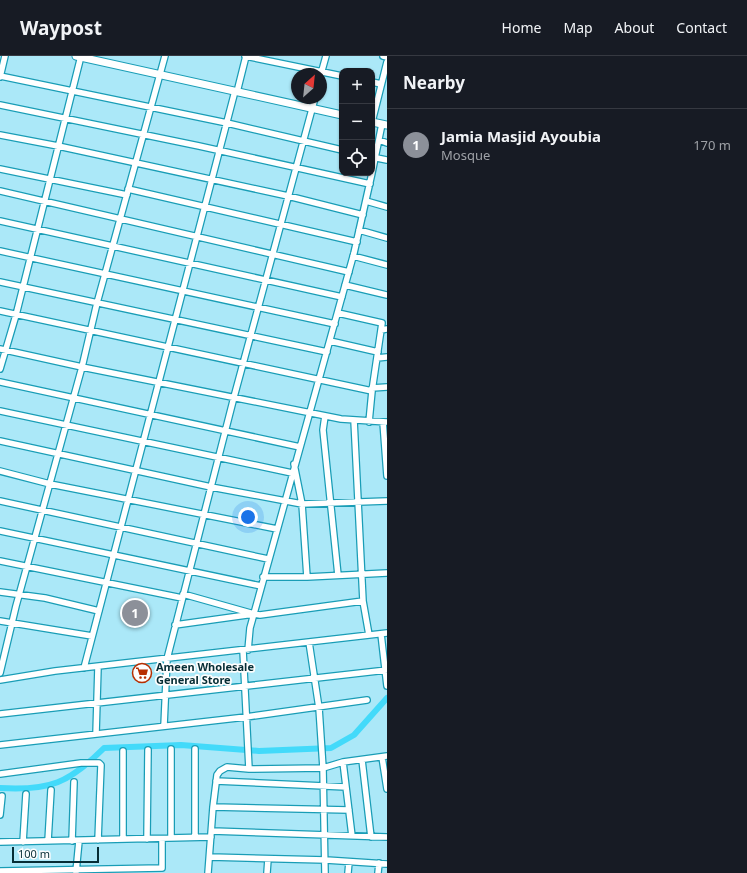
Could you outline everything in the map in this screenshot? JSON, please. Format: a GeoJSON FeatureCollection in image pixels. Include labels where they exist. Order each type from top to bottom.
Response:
{"type":"FeatureCollection","features":[{"type":"Feature","properties":{"kind":"main road"},"geometry":{"type":"LineString","coordinates":[[79,56],[339,114]]}},
{"type":"Feature","properties":{"kind":"main road"},"geometry":{"type":"LineString","coordinates":[[375,123],[385,125]]}},
{"type":"Feature","properties":{"kind":"street"},"geometry":{"type":"LineString","coordinates":[[5,56],[0,77],[226,123],[339,149]]}},
{"type":"Feature","properties":{"kind":"street"},"geometry":{"type":"LineString","coordinates":[[0,369],[2,350],[16,315],[72,92],[79,56]]}},
{"type":"Feature","properties":{"kind":"street"},"geometry":{"type":"LineString","coordinates":[[0,673],[3,648],[12,624],[35,540],[82,367],[112,246],[165,56]]}},
{"type":"Feature","properties":{"kind":"street"},"geometry":{"type":"LineString","coordinates":[[84,668],[226,123],[246,56],[299,68]]}},
{"type":"Feature","properties":{"kind":"street"},"geometry":{"type":"LineString","coordinates":[[322,68],[326,56]]}},
{"type":"Feature","properties":{"kind":"street"},"geometry":{"type":"LineString","coordinates":[[382,56],[387,57]]}},
{"type":"Feature","properties":{"kind":"street"},"geometry":{"type":"LineString","coordinates":[[375,111],[387,62]]}},
{"type":"Feature","properties":{"kind":"street"},"geometry":{"type":"LineString","coordinates":[[327,74],[339,76]]}},
{"type":"Feature","properties":{"kind":"street"},"geometry":{"type":"LineString","coordinates":[[375,83],[382,84]]}},
{"type":"Feature","properties":{"kind":"street"},"geometry":{"type":"LineString","coordinates":[[164,726],[167,659],[250,336],[313,104]]}},
{"type":"Feature","properties":{"kind":"street"},"geometry":{"type":"LineString","coordinates":[[0,106],[370,184]]}},
{"type":"Feature","properties":{"kind":"street"},"geometry":{"type":"LineString","coordinates":[[375,154],[385,125]]}},
{"type":"Feature","properties":{"kind":"street"},"geometry":{"type":"LineString","coordinates":[[0,135],[212,179],[363,215]]}},
{"type":"Feature","properties":{"kind":"street"},"geometry":{"type":"LineString","coordinates":[[379,140],[387,143]]}},
{"type":"Feature","properties":{"kind":"street"},"geometry":{"type":"LineString","coordinates":[[375,157],[387,160]]}},
{"type":"Feature","properties":{"kind":"street"},"geometry":{"type":"LineString","coordinates":[[0,169],[126,195]]}},
{"type":"Feature","properties":{"kind":"street"},"geometry":{"type":"LineString","coordinates":[[249,769],[249,748],[244,687],[245,650],[284,500],[311,413],[349,272],[371,176]]}},
{"type":"Feature","properties":{"kind":"street"},"geometry":{"type":"LineString","coordinates":[[128,189],[357,242]]}},
{"type":"Feature","properties":{"kind":"street"},"geometry":{"type":"LineString","coordinates":[[0,191],[349,272]]}},
{"type":"Feature","properties":{"kind":"street"},"geometry":{"type":"LineString","coordinates":[[366,201],[387,207]]}},
{"type":"Feature","properties":{"kind":"street"},"geometry":{"type":"LineString","coordinates":[[0,221],[342,297]]}},
{"type":"Feature","properties":{"kind":"street"},"geometry":{"type":"LineString","coordinates":[[359,230],[387,238]]}},
{"type":"Feature","properties":{"kind":"street"},"geometry":{"type":"LineString","coordinates":[[0,251],[335,324]]}},
{"type":"Feature","properties":{"kind":"street"},"geometry":{"type":"LineString","coordinates":[[353,256],[387,265]]}},
{"type":"Feature","properties":{"kind":"street"},"geometry":{"type":"LineString","coordinates":[[0,282],[327,352]]}},
{"type":"Feature","properties":{"kind":"street"},"geometry":{"type":"LineString","coordinates":[[345,285],[387,295]]}},
{"type":"Feature","properties":{"kind":"street"},"geometry":{"type":"LineString","coordinates":[[0,311],[167,348],[243,363],[319,381],[372,390],[387,387]]}},
{"type":"Feature","properties":{"kind":"street"},"geometry":{"type":"LineString","coordinates":[[338,313],[382,324],[384,330],[377,355],[369,422]]}},
{"type":"Feature","properties":{"kind":"street"},"geometry":{"type":"LineString","coordinates":[[330,341],[387,357]]}},
{"type":"Feature","properties":{"kind":"street"},"geometry":{"type":"LineString","coordinates":[[2,350],[325,416],[369,422],[385,422],[387,476]]}},
{"type":"Feature","properties":{"kind":"street"},"geometry":{"type":"LineString","coordinates":[[0,382],[300,447]]}},
{"type":"Feature","properties":{"kind":"street"},"geometry":{"type":"LineString","coordinates":[[0,411],[292,473]]}},
{"type":"Feature","properties":{"kind":"street"},"geometry":{"type":"LineString","coordinates":[[325,416],[323,430],[338,575]]}},
{"type":"Feature","properties":{"kind":"street"},"geometry":{"type":"LineString","coordinates":[[354,420],[363,601],[369,635]]}},
{"type":"Feature","properties":{"kind":"street"},"geometry":{"type":"LineString","coordinates":[[0,441],[211,487],[302,504],[387,501]]}},
{"type":"Feature","properties":{"kind":"street"},"geometry":{"type":"LineString","coordinates":[[294,464],[302,504],[307,577]]}},
{"type":"Feature","properties":{"kind":"street"},"geometry":{"type":"LineString","coordinates":[[0,471],[50,484],[277,528]]}},
{"type":"Feature","properties":{"kind":"street"},"geometry":{"type":"LineString","coordinates":[[0,501],[268,559]]}},
{"type":"Feature","properties":{"kind":"street"},"geometry":{"type":"LineString","coordinates":[[0,531],[35,540],[261,586]]}},
{"type":"Feature","properties":{"kind":"street"},"geometry":{"type":"LineString","coordinates":[[0,561],[106,583],[183,596],[260,615],[363,601]]}},
{"type":"Feature","properties":{"kind":"street"},"geometry":{"type":"LineString","coordinates":[[263,577],[307,577],[362,573],[387,573]]}},
{"type":"Feature","properties":{"kind":"street"},"geometry":{"type":"LineString","coordinates":[[0,592],[19,596],[45,598],[99,611]]}},
{"type":"Feature","properties":{"kind":"street"},"geometry":{"type":"LineString","coordinates":[[176,625],[254,614]]}},
{"type":"Feature","properties":{"kind":"street"},"geometry":{"type":"LineString","coordinates":[[0,621],[12,624],[26,624],[92,636]]}},
{"type":"Feature","properties":{"kind":"street"},"geometry":{"type":"LineString","coordinates":[[0,680],[84,668],[384,634],[387,686]]}},
{"type":"Feature","properties":{"kind":"street"},"geometry":{"type":"LineString","coordinates":[[309,642],[319,708],[323,768],[322,786],[326,860],[325,873]]}},
{"type":"Feature","properties":{"kind":"street"},"geometry":{"type":"LineString","coordinates":[[96,734],[98,667]]}},
{"type":"Feature","properties":{"kind":"street"},"geometry":{"type":"LineString","coordinates":[[0,714],[386,671]]}},
{"type":"Feature","properties":{"kind":"street"},"geometry":{"type":"LineString","coordinates":[[0,745],[246,717],[319,708],[367,700]]}},
{"type":"Feature","properties":{"kind":"street"},"geometry":{"type":"LineString","coordinates":[[195,748],[195,837]]}},
{"type":"Feature","properties":{"kind":"street"},"geometry":{"type":"LineString","coordinates":[[171,749],[171,838]]}},
{"type":"Feature","properties":{"kind":"street"},"geometry":{"type":"LineString","coordinates":[[146,839],[148,750]]}},
{"type":"Feature","properties":{"kind":"street"},"geometry":{"type":"LineString","coordinates":[[123,752],[123,839]]}},
{"type":"Feature","properties":{"kind":"street"},"geometry":{"type":"LineString","coordinates":[[208,873],[216,781],[220,770],[227,767],[249,769],[323,768],[343,762],[385,757],[387,789]]}},
{"type":"Feature","properties":{"kind":"street"},"geometry":{"type":"LineString","coordinates":[[362,760],[371,837]]}},
{"type":"Feature","properties":{"kind":"street"},"geometry":{"type":"LineString","coordinates":[[0,774],[97,761],[101,765],[98,840]]}},
{"type":"Feature","properties":{"kind":"street"},"geometry":{"type":"LineString","coordinates":[[343,762],[352,836]]}},
{"type":"Feature","properties":{"kind":"street"},"geometry":{"type":"LineString","coordinates":[[216,781],[346,787]]}},
{"type":"Feature","properties":{"kind":"street"},"geometry":{"type":"LineString","coordinates":[[74,782],[76,871]]}},
{"type":"Feature","properties":{"kind":"street"},"geometry":{"type":"LineString","coordinates":[[48,841],[51,790]]}},
{"type":"Feature","properties":{"kind":"street"},"geometry":{"type":"LineString","coordinates":[[23,842],[26,794]]}},
{"type":"Feature","properties":{"kind":"street"},"geometry":{"type":"LineString","coordinates":[[0,815],[2,796]]}},
{"type":"Feature","properties":{"kind":"street"},"geometry":{"type":"LineString","coordinates":[[213,807],[348,810]]}},
{"type":"Feature","properties":{"kind":"street"},"geometry":{"type":"LineString","coordinates":[[0,842],[162,839],[195,837],[211,834],[387,837]]}},
{"type":"Feature","properties":{"kind":"street"},"geometry":{"type":"LineString","coordinates":[[0,871],[162,871],[162,839]]}},
{"type":"Feature","properties":{"kind":"street"},"geometry":{"type":"LineString","coordinates":[[210,857],[326,860],[387,864]]}},
{"type":"Feature","properties":{"kind":"street"},"geometry":{"type":"LineString","coordinates":[[268,859],[268,873]]}},
{"type":"Feature","properties":{"kind":"street"},"geometry":{"type":"LineString","coordinates":[[348,873],[349,862]]}},
{"type":"Feature","properties":{"kind":"street"},"geometry":{"type":"LineString","coordinates":[[378,873],[379,863]]}},
{"type":"Feature","properties":{"kind":"waterway"},"geometry":{"type":"LineString","coordinates":[[0,788],[32,788],[58,782],[69,777],[80,769],[104,748],[181,745],[259,751],[331,748],[354,735],[387,698]]}},
{"type":"Feature","properties":{"kind":"place","name":"Jamia Masjid Ayoubia"},"geometry":{"type":"Point","coordinates":[135,613]}},
{"type":"Feature","properties":{"kind":"place","name":"Ameen Wholesale General Store"},"geometry":{"type":"Point","coordinates":[142,673]}}]}
